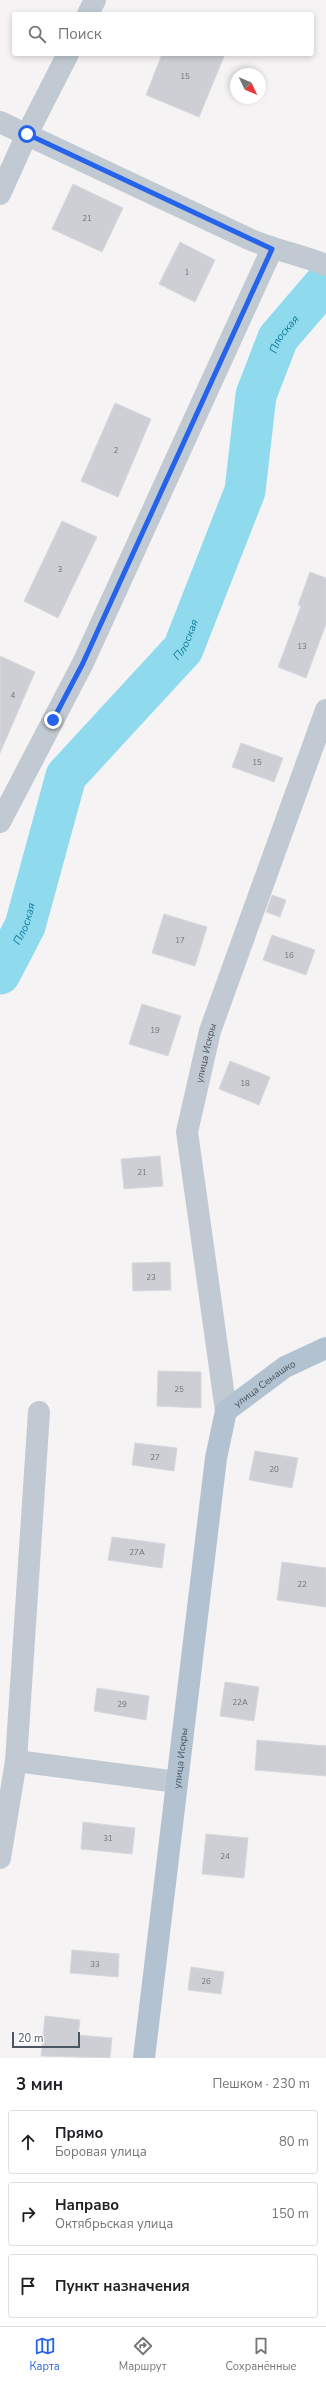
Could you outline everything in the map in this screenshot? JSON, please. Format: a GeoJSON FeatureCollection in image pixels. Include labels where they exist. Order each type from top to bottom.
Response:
{"type":"FeatureCollection","features":[{"type":"Feature","properties":{"kind":"main road","name":"улица Семашко"},"geometry":{"type":"LineString","coordinates":[[216,1458],[226,1411],[285,1367],[326,1348]]}},
{"type":"Feature","properties":{"kind":"main road","name":"улица Искры"},"geometry":{"type":"LineString","coordinates":[[144,2058],[216,1458]]}},
{"type":"Feature","properties":{"kind":"street"},"geometry":{"type":"LineString","coordinates":[[89,12],[95,0]]}},
{"type":"Feature","properties":{"kind":"street"},"geometry":{"type":"LineString","coordinates":[[0,194],[27,134],[67,56]]}},
{"type":"Feature","properties":{"kind":"street"},"geometry":{"type":"LineString","coordinates":[[0,122],[272,249],[317,261]]}},
{"type":"Feature","properties":{"kind":"street"},"geometry":{"type":"LineString","coordinates":[[0,822],[83,663],[272,249]]}},
{"type":"Feature","properties":{"kind":"street","name":"улица Искры"},"geometry":{"type":"LineString","coordinates":[[226,1411],[186,1132],[210,1030],[325,717]]}},
{"type":"Feature","properties":{"kind":"street"},"geometry":{"type":"LineString","coordinates":[[0,1858],[16,1761],[39,1412]]}},
{"type":"Feature","properties":{"kind":"street"},"geometry":{"type":"LineString","coordinates":[[16,1761],[177,1782]]}},
{"type":"Feature","properties":{"kind":"building"},"geometry":{"type":"Polygon","coordinates":[[[161,56],[224,56],[199,117],[146,95],[161,56]]]}},
{"type":"Feature","properties":{"kind":"building"},"geometry":{"type":"Polygon","coordinates":[[[73,184],[123,208],[102,252],[52,229],[73,184]]]}},
{"type":"Feature","properties":{"kind":"building"},"geometry":{"type":"Polygon","coordinates":[[[180,242],[215,260],[195,302],[159,284],[180,242]]]}},
{"type":"Feature","properties":{"kind":"building"},"geometry":{"type":"Polygon","coordinates":[[[115,403],[151,419],[118,497],[81,481],[115,403]]]}},
{"type":"Feature","properties":{"kind":"building"},"geometry":{"type":"Polygon","coordinates":[[[62,521],[97,537],[58,618],[24,601],[62,521]]]}},
{"type":"Feature","properties":{"kind":"building"},"geometry":{"type":"Polygon","coordinates":[[[310,572],[326,578],[326,624],[306,678],[278,667],[301,606],[298,605],[310,572]]]}},
{"type":"Feature","properties":{"kind":"building"},"geometry":{"type":"Polygon","coordinates":[[[0,656],[35,672],[0,753],[0,656]]]}},
{"type":"Feature","properties":{"kind":"building"},"geometry":{"type":"Polygon","coordinates":[[[241,743],[283,758],[274,782],[232,767],[241,743]]]}},
{"type":"Feature","properties":{"kind":"building"},"geometry":{"type":"Polygon","coordinates":[[[272,895],[286,900],[280,917],[266,912],[272,895]]]}},
{"type":"Feature","properties":{"kind":"building"},"geometry":{"type":"Polygon","coordinates":[[[164,914],[207,927],[195,966],[152,953],[164,914]]]}},
{"type":"Feature","properties":{"kind":"building"},"geometry":{"type":"Polygon","coordinates":[[[272,935],[315,950],[306,975],[263,960],[272,935]]]}},
{"type":"Feature","properties":{"kind":"building"},"geometry":{"type":"Polygon","coordinates":[[[142,1004],[181,1016],[168,1056],[129,1044],[142,1004]]]}},
{"type":"Feature","properties":{"kind":"building"},"geometry":{"type":"Polygon","coordinates":[[[230,1061],[270,1077],[259,1105],[219,1089],[230,1061]]]}},
{"type":"Feature","properties":{"kind":"building"},"geometry":{"type":"Polygon","coordinates":[[[160,1156],[163,1186],[124,1189],[121,1159],[160,1156]]]}},
{"type":"Feature","properties":{"kind":"building"},"geometry":{"type":"Polygon","coordinates":[[[170,1262],[171,1290],[133,1291],[132,1263],[170,1262]]]}},
{"type":"Feature","properties":{"kind":"building"},"geometry":{"type":"Polygon","coordinates":[[[158,1371],[201,1372],[201,1408],[157,1406],[158,1371]]]}},
{"type":"Feature","properties":{"kind":"building"},"geometry":{"type":"Polygon","coordinates":[[[135,1443],[177,1448],[174,1471],[132,1465],[135,1443]]]}},
{"type":"Feature","properties":{"kind":"building"},"geometry":{"type":"Polygon","coordinates":[[[255,1451],[298,1458],[292,1488],[249,1480],[255,1451]]]}},
{"type":"Feature","properties":{"kind":"building"},"geometry":{"type":"Polygon","coordinates":[[[112,1537],[165,1544],[162,1568],[108,1560],[112,1537]]]}},
{"type":"Feature","properties":{"kind":"building"},"geometry":{"type":"Polygon","coordinates":[[[282,1562],[326,1568],[326,1607],[277,1600],[282,1562]]]}},
{"type":"Feature","properties":{"kind":"building"},"geometry":{"type":"Polygon","coordinates":[[[225,1682],[259,1687],[254,1721],[220,1716],[225,1682]]]}},
{"type":"Feature","properties":{"kind":"building"},"geometry":{"type":"Polygon","coordinates":[[[97,1688],[149,1696],[146,1720],[94,1711],[97,1688]]]}},
{"type":"Feature","properties":{"kind":"building"},"geometry":{"type":"Polygon","coordinates":[[[257,1740],[326,1746],[326,1776],[255,1770],[257,1740]]]}},
{"type":"Feature","properties":{"kind":"building"},"geometry":{"type":"Polygon","coordinates":[[[83,1822],[135,1828],[132,1854],[81,1849],[83,1822]]]}},
{"type":"Feature","properties":{"kind":"building"},"geometry":{"type":"Polygon","coordinates":[[[206,1834],[248,1838],[244,1878],[202,1874],[206,1834]]]}},
{"type":"Feature","properties":{"kind":"building"},"geometry":{"type":"Polygon","coordinates":[[[72,1950],[119,1954],[118,1977],[70,1973],[72,1950]]]}},
{"type":"Feature","properties":{"kind":"building"},"geometry":{"type":"Polygon","coordinates":[[[191,1967],[224,1972],[221,1994],[188,1990],[191,1967]]]}},
{"type":"Feature","properties":{"kind":"building"},"geometry":{"type":"Polygon","coordinates":[[[45,2016],[80,2020],[78,2035],[112,2038],[110,2058],[41,2056],[45,2016]]]}},
{"type":"Feature","properties":{"kind":"waterway","name":"Плоская"},"geometry":{"type":"LineString","coordinates":[[0,974],[25,926],[66,776],[183,649],[245,491],[256,395],[278,338],[326,282]]}},
{"type":"Feature","properties":{"kind":"route"},"geometry":{"type":"LineString","coordinates":[[27,134],[272,249],[83,663],[53,720]]}}]}
